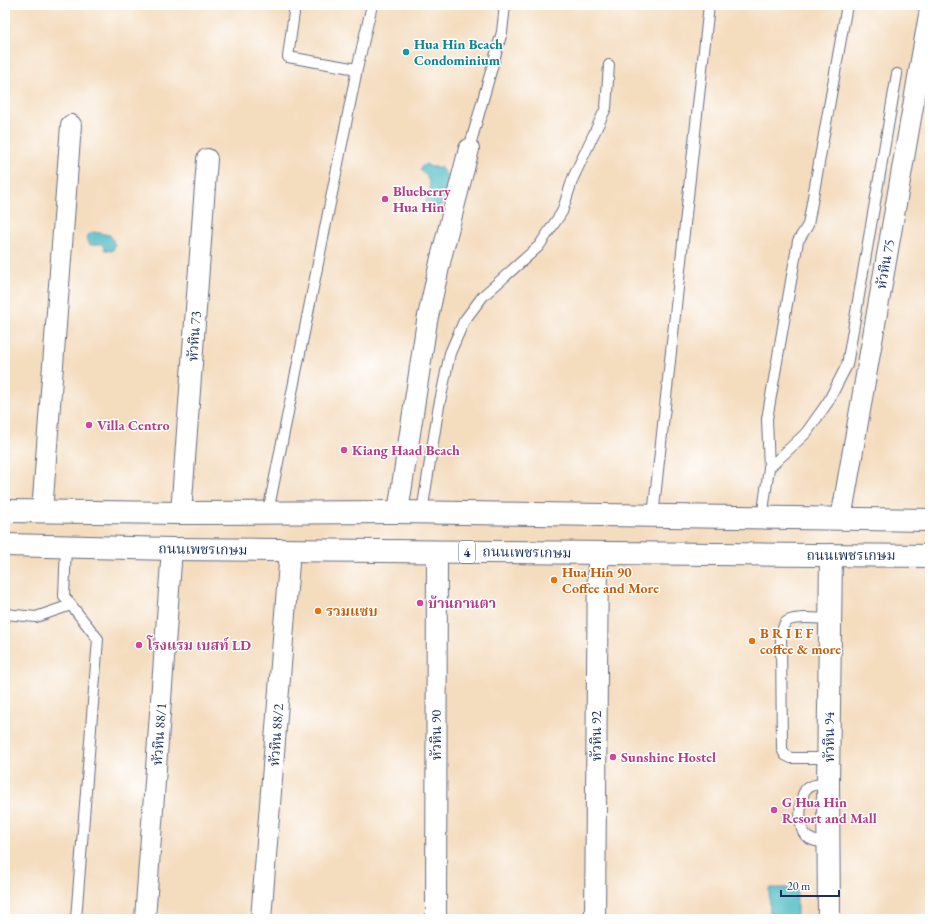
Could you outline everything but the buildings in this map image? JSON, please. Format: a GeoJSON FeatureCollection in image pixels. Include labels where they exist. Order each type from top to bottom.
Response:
{"type":"FeatureCollection","features":[{"type":"Feature","properties":{"kind":"main road"},"geometry":{"type":"LineString","coordinates":[[5,511],[181,513],[422,512],[930,520]]}},
{"type":"Feature","properties":{"kind":"main road","name":"ถนนเพชรเกษม"},"geometry":{"type":"LineString","coordinates":[[5,545],[172,549],[930,556]]}},
{"type":"Feature","properties":{"kind":"main road","name":"หัวหิน 94"},"geometry":{"type":"LineString","coordinates":[[829,919],[828,783],[831,555]]}},
{"type":"Feature","properties":{"kind":"street","name":"หัวหิน 75"},"geometry":{"type":"LineString","coordinates":[[841,519],[930,9]]}},
{"type":"Feature","properties":{"kind":"street"},"geometry":{"type":"LineString","coordinates":[[42,512],[71,125]]}},
{"type":"Feature","properties":{"kind":"street"},"geometry":{"type":"LineString","coordinates":[[398,512],[427,321],[441,258],[469,149]]}},
{"type":"Feature","properties":{"kind":"street","name":"หัวหิน 73"},"geometry":{"type":"LineString","coordinates":[[181,513],[207,159]]}},
{"type":"Feature","properties":{"kind":"street","name":"หัวหิน 88/1"},"geometry":{"type":"LineString","coordinates":[[145,919],[172,549]]}},
{"type":"Feature","properties":{"kind":"street","name":"หัวหิน 88/2"},"geometry":{"type":"LineString","coordinates":[[261,919],[290,550]]}},
{"type":"Feature","properties":{"kind":"street","name":"หัวหิน 90"},"geometry":{"type":"LineString","coordinates":[[436,919],[437,551]]}},
{"type":"Feature","properties":{"kind":"street","name":"หัวหิน 92"},"geometry":{"type":"LineString","coordinates":[[595,919],[598,553]]}},
{"type":"Feature","properties":{"kind":"lane"},"geometry":{"type":"LineString","coordinates":[[295,5],[288,57],[357,69]]}},
{"type":"Feature","properties":{"kind":"lane"},"geometry":{"type":"LineString","coordinates":[[268,512],[357,69],[372,5]]}},
{"type":"Feature","properties":{"kind":"lane"},"geometry":{"type":"LineString","coordinates":[[469,149],[502,32],[505,5]]}},
{"type":"Feature","properties":{"kind":"lane"},"geometry":{"type":"LineString","coordinates":[[653,516],[709,5]]}},
{"type":"Feature","properties":{"kind":"lane"},"geometry":{"type":"LineString","coordinates":[[762,518],[768,468],[767,420],[798,240],[808,225],[847,5]]}},
{"type":"Feature","properties":{"kind":"lane"},"geometry":{"type":"LineString","coordinates":[[422,512],[438,411],[450,353],[464,321],[483,296],[539,246],[562,212],[573,178],[606,108],[609,65]]}},
{"type":"Feature","properties":{"kind":"lane"},"geometry":{"type":"LineString","coordinates":[[768,468],[806,433],[828,402],[847,365],[897,74]]}},
{"type":"Feature","properties":{"kind":"lane"},"geometry":{"type":"LineString","coordinates":[[66,546],[64,596],[98,639],[80,817],[76,919]]}},
{"type":"Feature","properties":{"kind":"lane"},"geometry":{"type":"LineString","coordinates":[[5,614],[36,617],[71,605]]}},
{"type":"Feature","properties":{"kind":"lane"},"geometry":{"type":"LineString","coordinates":[[829,619],[792,618],[786,622],[782,628],[781,639],[782,749],[785,755],[791,758],[829,758]]}},
{"type":"Feature","properties":{"kind":"water"},"geometry":{"type":"Polygon","coordinates":[[[426,164],[431,167],[440,167],[448,177],[443,202],[436,211],[427,209],[426,206],[430,186],[426,174],[420,170],[421,167],[426,164]]]}},
{"type":"Feature","properties":{"kind":"water"},"geometry":{"type":"Polygon","coordinates":[[[94,232],[110,235],[115,245],[113,250],[105,250],[102,244],[90,245],[87,241],[88,235],[94,232]]]}},
{"type":"Feature","properties":{"kind":"water"},"geometry":{"type":"Polygon","coordinates":[[[769,888],[797,888],[797,919],[770,919],[769,888]]]}},
{"type":"Feature","properties":{"kind":"place","name":"Hua Hin Beach Condominium"},"geometry":{"type":"Point","coordinates":[406,52]}},
{"type":"Feature","properties":{"kind":"place","name":"Blueberry Hua Hin"},"geometry":{"type":"Point","coordinates":[385,199]}},
{"type":"Feature","properties":{"kind":"place","name":"Villa Centro"},"geometry":{"type":"Point","coordinates":[89,425]}},
{"type":"Feature","properties":{"kind":"place","name":"Kiang Haad Beach"},"geometry":{"type":"Point","coordinates":[344,450]}},
{"type":"Feature","properties":{"kind":"place","name":"Hua Hin 90 Coffee and More"},"geometry":{"type":"Point","coordinates":[554,580]}},
{"type":"Feature","properties":{"kind":"place","name":"บ้านกานตา"},"geometry":{"type":"Point","coordinates":[420,603]}},
{"type":"Feature","properties":{"kind":"place","name":"รวมแซบ"},"geometry":{"type":"Point","coordinates":[318,611]}},
{"type":"Feature","properties":{"kind":"place","name":"B R I E F coffee & more"},"geometry":{"type":"Point","coordinates":[752,641]}},
{"type":"Feature","properties":{"kind":"place","name":"โรงแรม เบสท์ LD"},"geometry":{"type":"Point","coordinates":[139,645]}},
{"type":"Feature","properties":{"kind":"place","name":"Sunshine Hostel"},"geometry":{"type":"Point","coordinates":[613,757]}},
{"type":"Feature","properties":{"kind":"place","name":"G Hua Hin Resort and Mall"},"geometry":{"type":"Point","coordinates":[774,810]}}]}
